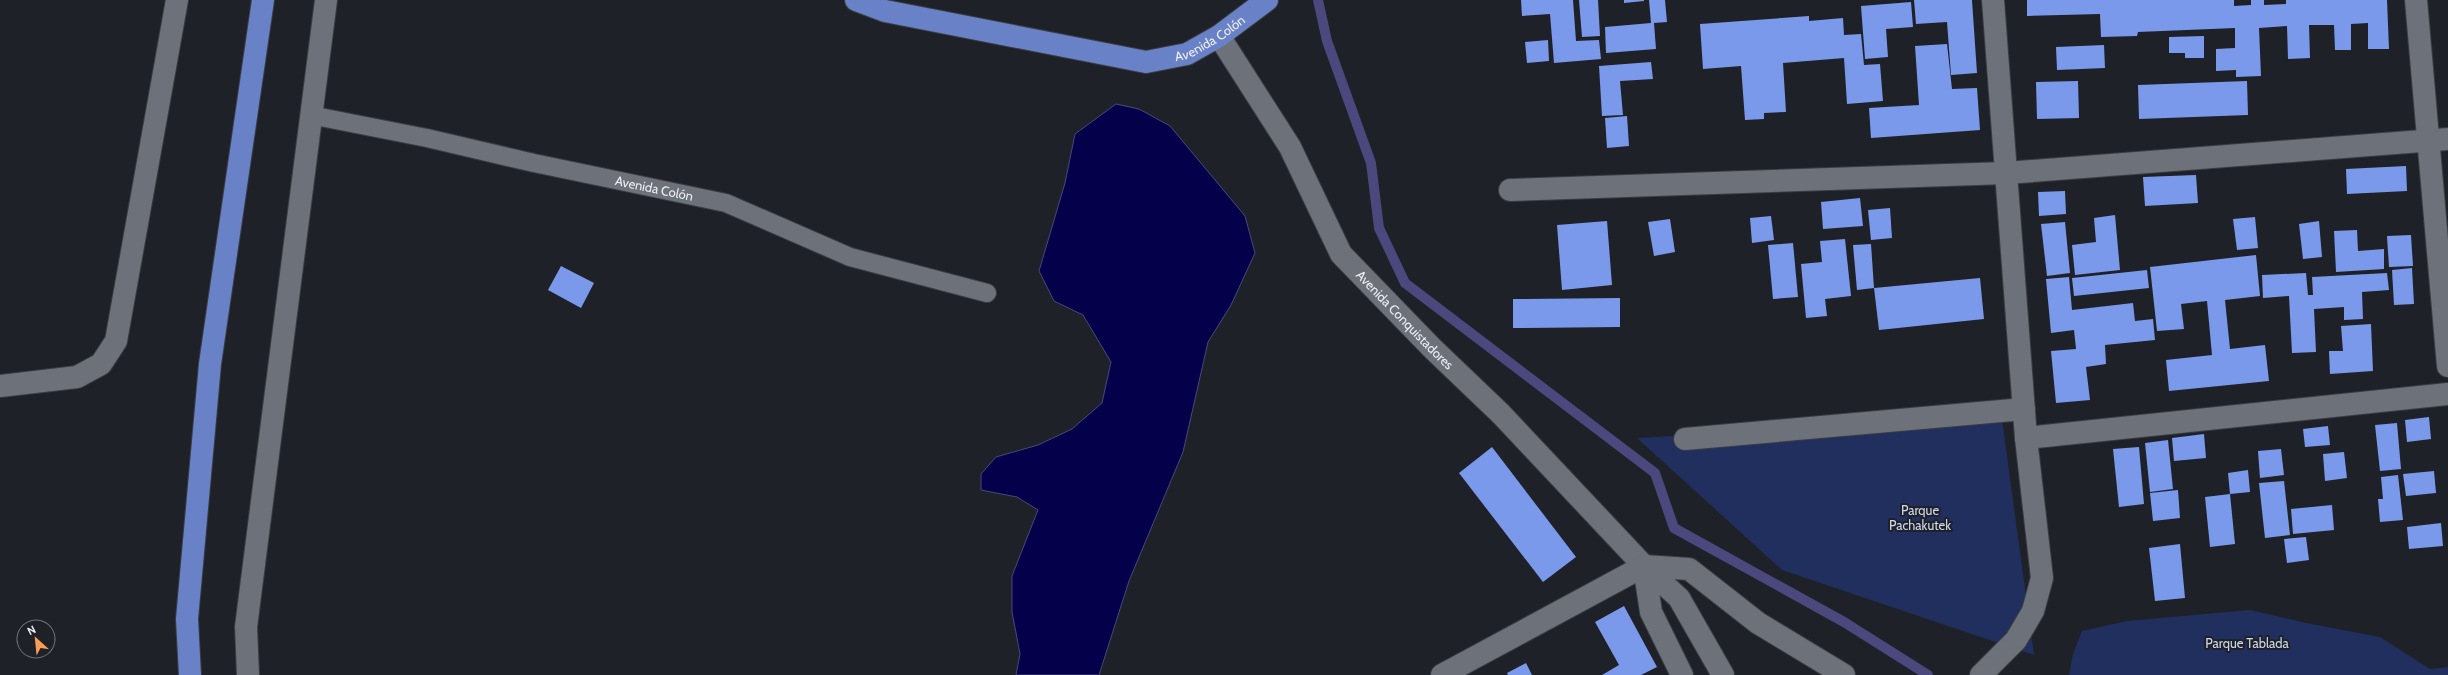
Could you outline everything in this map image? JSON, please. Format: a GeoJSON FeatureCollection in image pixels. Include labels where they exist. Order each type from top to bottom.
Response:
{"type":"FeatureCollection","features":[{"type":"Feature","properties":{"kind":"main road"},"geometry":{"type":"LineString","coordinates":[[190,675],[187,619],[210,364],[263,0]]}},
{"type":"Feature","properties":{"kind":"main road","name":"Avenida Colón"},"geometry":{"type":"LineString","coordinates":[[856,0],[885,11],[1146,62],[1187,54],[1219,36],[1267,0]]}},
{"type":"Feature","properties":{"kind":"street"},"geometry":{"type":"LineString","coordinates":[[0,386],[77,377],[101,364],[116,342],[177,0]]}},
{"type":"Feature","properties":{"kind":"street"},"geometry":{"type":"LineString","coordinates":[[248,675],[246,627],[310,115],[326,0]]}},
{"type":"Feature","properties":{"kind":"street"},"geometry":{"type":"LineString","coordinates":[[1981,675],[2016,640],[2033,611],[2042,578],[2026,438],[1993,0]]}},
{"type":"Feature","properties":{"kind":"street"},"geometry":{"type":"LineString","coordinates":[[2416,0],[2438,140],[2448,366]]}},
{"type":"Feature","properties":{"kind":"street","name":"Avenida Conquistadores"},"geometry":{"type":"LineString","coordinates":[[1219,36],[1290,147],[1341,254],[1432,348],[1501,414],[1644,566],[1679,598],[1723,675]]}},
{"type":"Feature","properties":{"kind":"street"},"geometry":{"type":"LineString","coordinates":[[1510,190],[2006,173],[2438,140]]}},
{"type":"Feature","properties":{"kind":"street"},"geometry":{"type":"LineString","coordinates":[[2026,438],[2448,394]]}},
{"type":"Feature","properties":{"kind":"street"},"geometry":{"type":"LineString","coordinates":[[1684,439],[2024,409]]}},
{"type":"Feature","properties":{"kind":"street"},"geometry":{"type":"LineString","coordinates":[[1644,566],[1651,612],[1682,675]]}},
{"type":"Feature","properties":{"kind":"street"},"geometry":{"type":"LineString","coordinates":[[1442,675],[1644,566],[1689,569],[1758,623],[1844,675]]}},
{"type":"Feature","properties":{"kind":"lane","name":"Avenida Colón"},"geometry":{"type":"LineString","coordinates":[[310,115],[426,138],[534,163],[726,203],[850,257],[987,294]]}},
{"type":"Feature","properties":{"kind":"green space","name":"Parque Pachakutek"},"geometry":{"type":"Polygon","coordinates":[[[2002,419],[2034,655],[1782,570],[1637,438],[2002,419]]]}},
{"type":"Feature","properties":{"kind":"green space","name":"Parque Tablada"},"geometry":{"type":"Polygon","coordinates":[[[2250,610],[2306,623],[2380,637],[2430,669],[2448,667],[2448,675],[2069,675],[2073,654],[2082,631],[2127,621],[2250,610]]]}},
{"type":"Feature","properties":{"kind":"shaded area"},"geometry":{"type":"Polygon","coordinates":[[[1116,104],[1139,109],[1170,126],[1245,216],[1255,253],[1231,305],[1208,342],[1183,452],[1129,581],[1099,675],[1016,675],[1020,654],[1012,612],[1012,576],[1038,510],[1017,497],[981,490],[981,474],[996,457],[1038,445],[1072,429],[1102,403],[1111,362],[1083,315],[1054,301],[1039,271],[1065,183],[1075,134],[1116,104]]]}},
{"type":"Feature","properties":{"kind":"building"},"geometry":{"type":"Polygon","coordinates":[[[1521,0],[1573,0],[1576,41],[1599,40],[1601,59],[1554,63],[1550,14],[1522,16],[1521,0]]]}},
{"type":"Feature","properties":{"kind":"building"},"geometry":{"type":"Polygon","coordinates":[[[1579,0],[1598,0],[1600,36],[1582,37],[1579,0]]]}},
{"type":"Feature","properties":{"kind":"building"},"geometry":{"type":"Polygon","coordinates":[[[1624,0],[1644,0],[1644,1],[1624,3],[1624,0]]]}},
{"type":"Feature","properties":{"kind":"building"},"geometry":{"type":"Polygon","coordinates":[[[1649,0],[1665,0],[1667,22],[1654,23],[1656,49],[1606,53],[1605,27],[1651,23],[1649,0]]]}},
{"type":"Feature","properties":{"kind":"building"},"geometry":{"type":"Polygon","coordinates":[[[1914,0],[1972,0],[1977,73],[1951,75],[1947,22],[1916,24],[1914,0]]]}},
{"type":"Feature","properties":{"kind":"building"},"geometry":{"type":"Polygon","coordinates":[[[2027,0],[2234,0],[2234,6],[2251,5],[2251,0],[2264,0],[2264,5],[2286,4],[2286,0],[2387,0],[2389,49],[2368,49],[2368,23],[2351,24],[2351,50],[2335,50],[2334,25],[2309,25],[2310,58],[2288,59],[2287,26],[2259,28],[2261,76],[2236,77],[2236,70],[2216,71],[2216,49],[2235,48],[2235,28],[2138,32],[2137,36],[2101,37],[2100,14],[2027,16],[2027,0]]]}},
{"type":"Feature","properties":{"kind":"building"},"geometry":{"type":"Polygon","coordinates":[[[1911,2],[1913,27],[1886,29],[1888,57],[1865,59],[1861,6],[1911,2]]]}},
{"type":"Feature","properties":{"kind":"building"},"geometry":{"type":"Polygon","coordinates":[[[1809,16],[1809,21],[1843,18],[1844,35],[1861,34],[1864,65],[1880,64],[1883,101],[1847,104],[1844,58],[1783,63],[1786,112],[1764,113],[1764,119],[1745,120],[1741,66],[1703,69],[1700,24],[1809,16]]]}},
{"type":"Feature","properties":{"kind":"building"},"geometry":{"type":"Polygon","coordinates":[[[2204,36],[2204,58],[2185,58],[2185,53],[2169,53],[2169,37],[2204,36]]]}},
{"type":"Feature","properties":{"kind":"building"},"geometry":{"type":"Polygon","coordinates":[[[1548,40],[1549,61],[1527,63],[1525,42],[1548,40]]]}},
{"type":"Feature","properties":{"kind":"building"},"geometry":{"type":"Polygon","coordinates":[[[1947,44],[1952,89],[1977,88],[1980,130],[1871,138],[1869,108],[1919,105],[1915,46],[1947,44]]]}},
{"type":"Feature","properties":{"kind":"building"},"geometry":{"type":"Polygon","coordinates":[[[2104,45],[2105,68],[2057,70],[2056,47],[2104,45]]]}},
{"type":"Feature","properties":{"kind":"building"},"geometry":{"type":"Polygon","coordinates":[[[1651,62],[1653,79],[1620,81],[1623,115],[1602,116],[1599,66],[1651,62]]]}},
{"type":"Feature","properties":{"kind":"building"},"geometry":{"type":"Polygon","coordinates":[[[2078,81],[2079,118],[2037,119],[2036,82],[2078,81]]]}},
{"type":"Feature","properties":{"kind":"building"},"geometry":{"type":"Polygon","coordinates":[[[2247,81],[2248,115],[2139,119],[2138,85],[2247,81]]]}},
{"type":"Feature","properties":{"kind":"building"},"geometry":{"type":"Polygon","coordinates":[[[1627,116],[1629,146],[1607,148],[1605,118],[1627,116]]]}},
{"type":"Feature","properties":{"kind":"building"},"geometry":{"type":"Polygon","coordinates":[[[2406,166],[2407,191],[2347,194],[2346,169],[2406,166]]]}},
{"type":"Feature","properties":{"kind":"building"},"geometry":{"type":"Polygon","coordinates":[[[2196,175],[2198,203],[2145,206],[2143,177],[2196,175]]]}},
{"type":"Feature","properties":{"kind":"building"},"geometry":{"type":"Polygon","coordinates":[[[2065,191],[2066,214],[2039,216],[2038,192],[2065,191]]]}},
{"type":"Feature","properties":{"kind":"building"},"geometry":{"type":"Polygon","coordinates":[[[1860,198],[1863,226],[1823,229],[1821,202],[1860,198]]]}},
{"type":"Feature","properties":{"kind":"building"},"geometry":{"type":"Polygon","coordinates":[[[1890,208],[1892,238],[1871,240],[1868,210],[1890,208]]]}},
{"type":"Feature","properties":{"kind":"building"},"geometry":{"type":"Polygon","coordinates":[[[2115,215],[2120,270],[2075,275],[2072,245],[2096,242],[2094,218],[2115,215]]]}},
{"type":"Feature","properties":{"kind":"building"},"geometry":{"type":"Polygon","coordinates":[[[1771,216],[1774,240],[1752,243],[1750,218],[1771,216]]]}},
{"type":"Feature","properties":{"kind":"building"},"geometry":{"type":"Polygon","coordinates":[[[2255,217],[2258,248],[2237,250],[2233,219],[2255,217]]]}},
{"type":"Feature","properties":{"kind":"building"},"geometry":{"type":"Polygon","coordinates":[[[1670,219],[1675,252],[1654,256],[1648,222],[1670,219]]]}},
{"type":"Feature","properties":{"kind":"building"},"geometry":{"type":"Polygon","coordinates":[[[1607,221],[1612,285],[1562,290],[1557,225],[1607,221]]]}},
{"type":"Feature","properties":{"kind":"building"},"geometry":{"type":"Polygon","coordinates":[[[2319,221],[2322,257],[2303,259],[2299,224],[2319,221]]]}},
{"type":"Feature","properties":{"kind":"building"},"geometry":{"type":"Polygon","coordinates":[[[2065,222],[2070,273],[2047,276],[2041,224],[2065,222]]]}},
{"type":"Feature","properties":{"kind":"building"},"geometry":{"type":"Polygon","coordinates":[[[2357,230],[2358,251],[2384,249],[2384,269],[2336,272],[2334,231],[2357,230]]]}},
{"type":"Feature","properties":{"kind":"building"},"geometry":{"type":"Polygon","coordinates":[[[2411,235],[2413,266],[2389,267],[2387,236],[2411,235]]]}},
{"type":"Feature","properties":{"kind":"building"},"geometry":{"type":"Polygon","coordinates":[[[1845,239],[1851,296],[1825,299],[1827,316],[1806,318],[1801,264],[1822,262],[1820,241],[1845,239]]]}},
{"type":"Feature","properties":{"kind":"building"},"geometry":{"type":"Polygon","coordinates":[[[1793,243],[1798,297],[1773,299],[1768,245],[1793,243]]]}},
{"type":"Feature","properties":{"kind":"building"},"geometry":{"type":"Polygon","coordinates":[[[1871,244],[1874,288],[1857,290],[1853,245],[1871,244]]]}},
{"type":"Feature","properties":{"kind":"building"},"geometry":{"type":"Polygon","coordinates":[[[2256,255],[2260,296],[2225,300],[2230,349],[2265,345],[2269,381],[2169,391],[2166,360],[2212,355],[2207,301],[2181,304],[2184,329],[2157,331],[2150,267],[2256,255]]]}},
{"type":"Feature","properties":{"kind":"building"},"geometry":{"type":"Polygon","coordinates":[[[561,266],[594,283],[581,308],[548,290],[561,266]]]}},
{"type":"Feature","properties":{"kind":"building"},"geometry":{"type":"Polygon","coordinates":[[[2412,268],[2414,304],[2394,305],[2392,270],[2412,268]]]}},
{"type":"Feature","properties":{"kind":"building"},"geometry":{"type":"Polygon","coordinates":[[[2147,270],[2149,288],[2074,296],[2072,278],[2147,270]]]}},
{"type":"Feature","properties":{"kind":"building"},"geometry":{"type":"Polygon","coordinates":[[[2306,273],[2308,295],[2313,295],[2312,277],[2387,273],[2389,290],[2362,292],[2363,319],[2344,320],[2344,307],[2314,309],[2316,352],[2292,353],[2289,296],[2263,298],[2262,275],[2306,273]]]}},
{"type":"Feature","properties":{"kind":"building"},"geometry":{"type":"Polygon","coordinates":[[[2069,277],[2072,310],[2133,303],[2135,321],[2153,319],[2155,340],[2105,345],[2106,364],[2086,367],[2090,400],[2056,403],[2051,351],[2076,349],[2074,330],[2051,333],[2046,279],[2069,277]]]}},
{"type":"Feature","properties":{"kind":"building"},"geometry":{"type":"Polygon","coordinates":[[[1980,278],[1984,319],[1879,330],[1874,288],[1980,278]]]}},
{"type":"Feature","properties":{"kind":"building"},"geometry":{"type":"Polygon","coordinates":[[[1620,298],[1620,327],[1513,328],[1513,299],[1620,298]]]}},
{"type":"Feature","properties":{"kind":"building"},"geometry":{"type":"Polygon","coordinates":[[[2371,324],[2373,371],[2330,374],[2329,351],[2343,351],[2341,326],[2371,324]]]}},
{"type":"Feature","properties":{"kind":"building"},"geometry":{"type":"Polygon","coordinates":[[[2429,417],[2431,439],[2407,442],[2405,420],[2429,417]]]}},
{"type":"Feature","properties":{"kind":"building"},"geometry":{"type":"Polygon","coordinates":[[[2397,423],[2401,469],[2380,471],[2375,425],[2397,423]]]}},
{"type":"Feature","properties":{"kind":"building"},"geometry":{"type":"Polygon","coordinates":[[[2328,426],[2330,445],[2305,447],[2303,429],[2328,426]]]}},
{"type":"Feature","properties":{"kind":"building"},"geometry":{"type":"Polygon","coordinates":[[[2204,434],[2206,458],[2174,461],[2172,438],[2204,434]]]}},
{"type":"Feature","properties":{"kind":"building"},"geometry":{"type":"Polygon","coordinates":[[[2168,440],[2173,489],[2150,492],[2145,443],[2168,440]]]}},
{"type":"Feature","properties":{"kind":"building"},"geometry":{"type":"Polygon","coordinates":[[[1492,447],[1576,557],[1543,582],[1459,473],[1492,447]]]}},
{"type":"Feature","properties":{"kind":"building"},"geometry":{"type":"Polygon","coordinates":[[[2139,447],[2144,504],[2119,507],[2113,449],[2139,447]]]}},
{"type":"Feature","properties":{"kind":"building"},"geometry":{"type":"Polygon","coordinates":[[[2281,449],[2284,475],[2260,478],[2258,451],[2281,449]]]}},
{"type":"Feature","properties":{"kind":"building"},"geometry":{"type":"Polygon","coordinates":[[[2344,452],[2347,478],[2325,481],[2323,454],[2344,452]]]}},
{"type":"Feature","properties":{"kind":"building"},"geometry":{"type":"Polygon","coordinates":[[[2248,470],[2250,492],[2230,494],[2228,473],[2248,470]]]}},
{"type":"Feature","properties":{"kind":"building"},"geometry":{"type":"Polygon","coordinates":[[[2434,471],[2436,493],[2406,496],[2403,474],[2434,471]]]}},
{"type":"Feature","properties":{"kind":"building"},"geometry":{"type":"Polygon","coordinates":[[[2398,475],[2403,520],[2380,522],[2378,499],[2383,499],[2381,477],[2398,475]]]}},
{"type":"Feature","properties":{"kind":"building"},"geometry":{"type":"Polygon","coordinates":[[[2284,481],[2290,535],[2265,538],[2259,483],[2284,481]]]}},
{"type":"Feature","properties":{"kind":"building"},"geometry":{"type":"Polygon","coordinates":[[[2178,490],[2180,518],[2153,521],[2150,493],[2178,490]]]}},
{"type":"Feature","properties":{"kind":"building"},"geometry":{"type":"Polygon","coordinates":[[[2230,494],[2235,544],[2210,547],[2205,497],[2230,494]]]}},
{"type":"Feature","properties":{"kind":"building"},"geometry":{"type":"Polygon","coordinates":[[[2332,505],[2334,530],[2293,534],[2291,509],[2332,505]]]}},
{"type":"Feature","properties":{"kind":"building"},"geometry":{"type":"Polygon","coordinates":[[[2441,523],[2443,546],[2409,549],[2407,527],[2441,523]]]}},
{"type":"Feature","properties":{"kind":"building"},"geometry":{"type":"Polygon","coordinates":[[[2306,537],[2309,560],[2287,563],[2284,539],[2306,537]]]}},
{"type":"Feature","properties":{"kind":"building"},"geometry":{"type":"Polygon","coordinates":[[[2180,544],[2185,598],[2155,601],[2149,548],[2180,544]]]}},
{"type":"Feature","properties":{"kind":"building"},"geometry":{"type":"Polygon","coordinates":[[[1624,606],[1657,667],[1641,675],[1602,675],[1619,665],[1595,622],[1624,606]]]}},
{"type":"Feature","properties":{"kind":"building"},"geometry":{"type":"Polygon","coordinates":[[[1526,663],[1532,675],[1508,675],[1507,673],[1526,663]]]}},
{"type":"Feature","properties":{"kind":"waterway"},"geometry":{"type":"LineString","coordinates":[[1318,0],[1327,41],[1371,163],[1379,228],[1405,283],[1655,473],[1674,528],[1844,622],[1928,675]]}}]}
